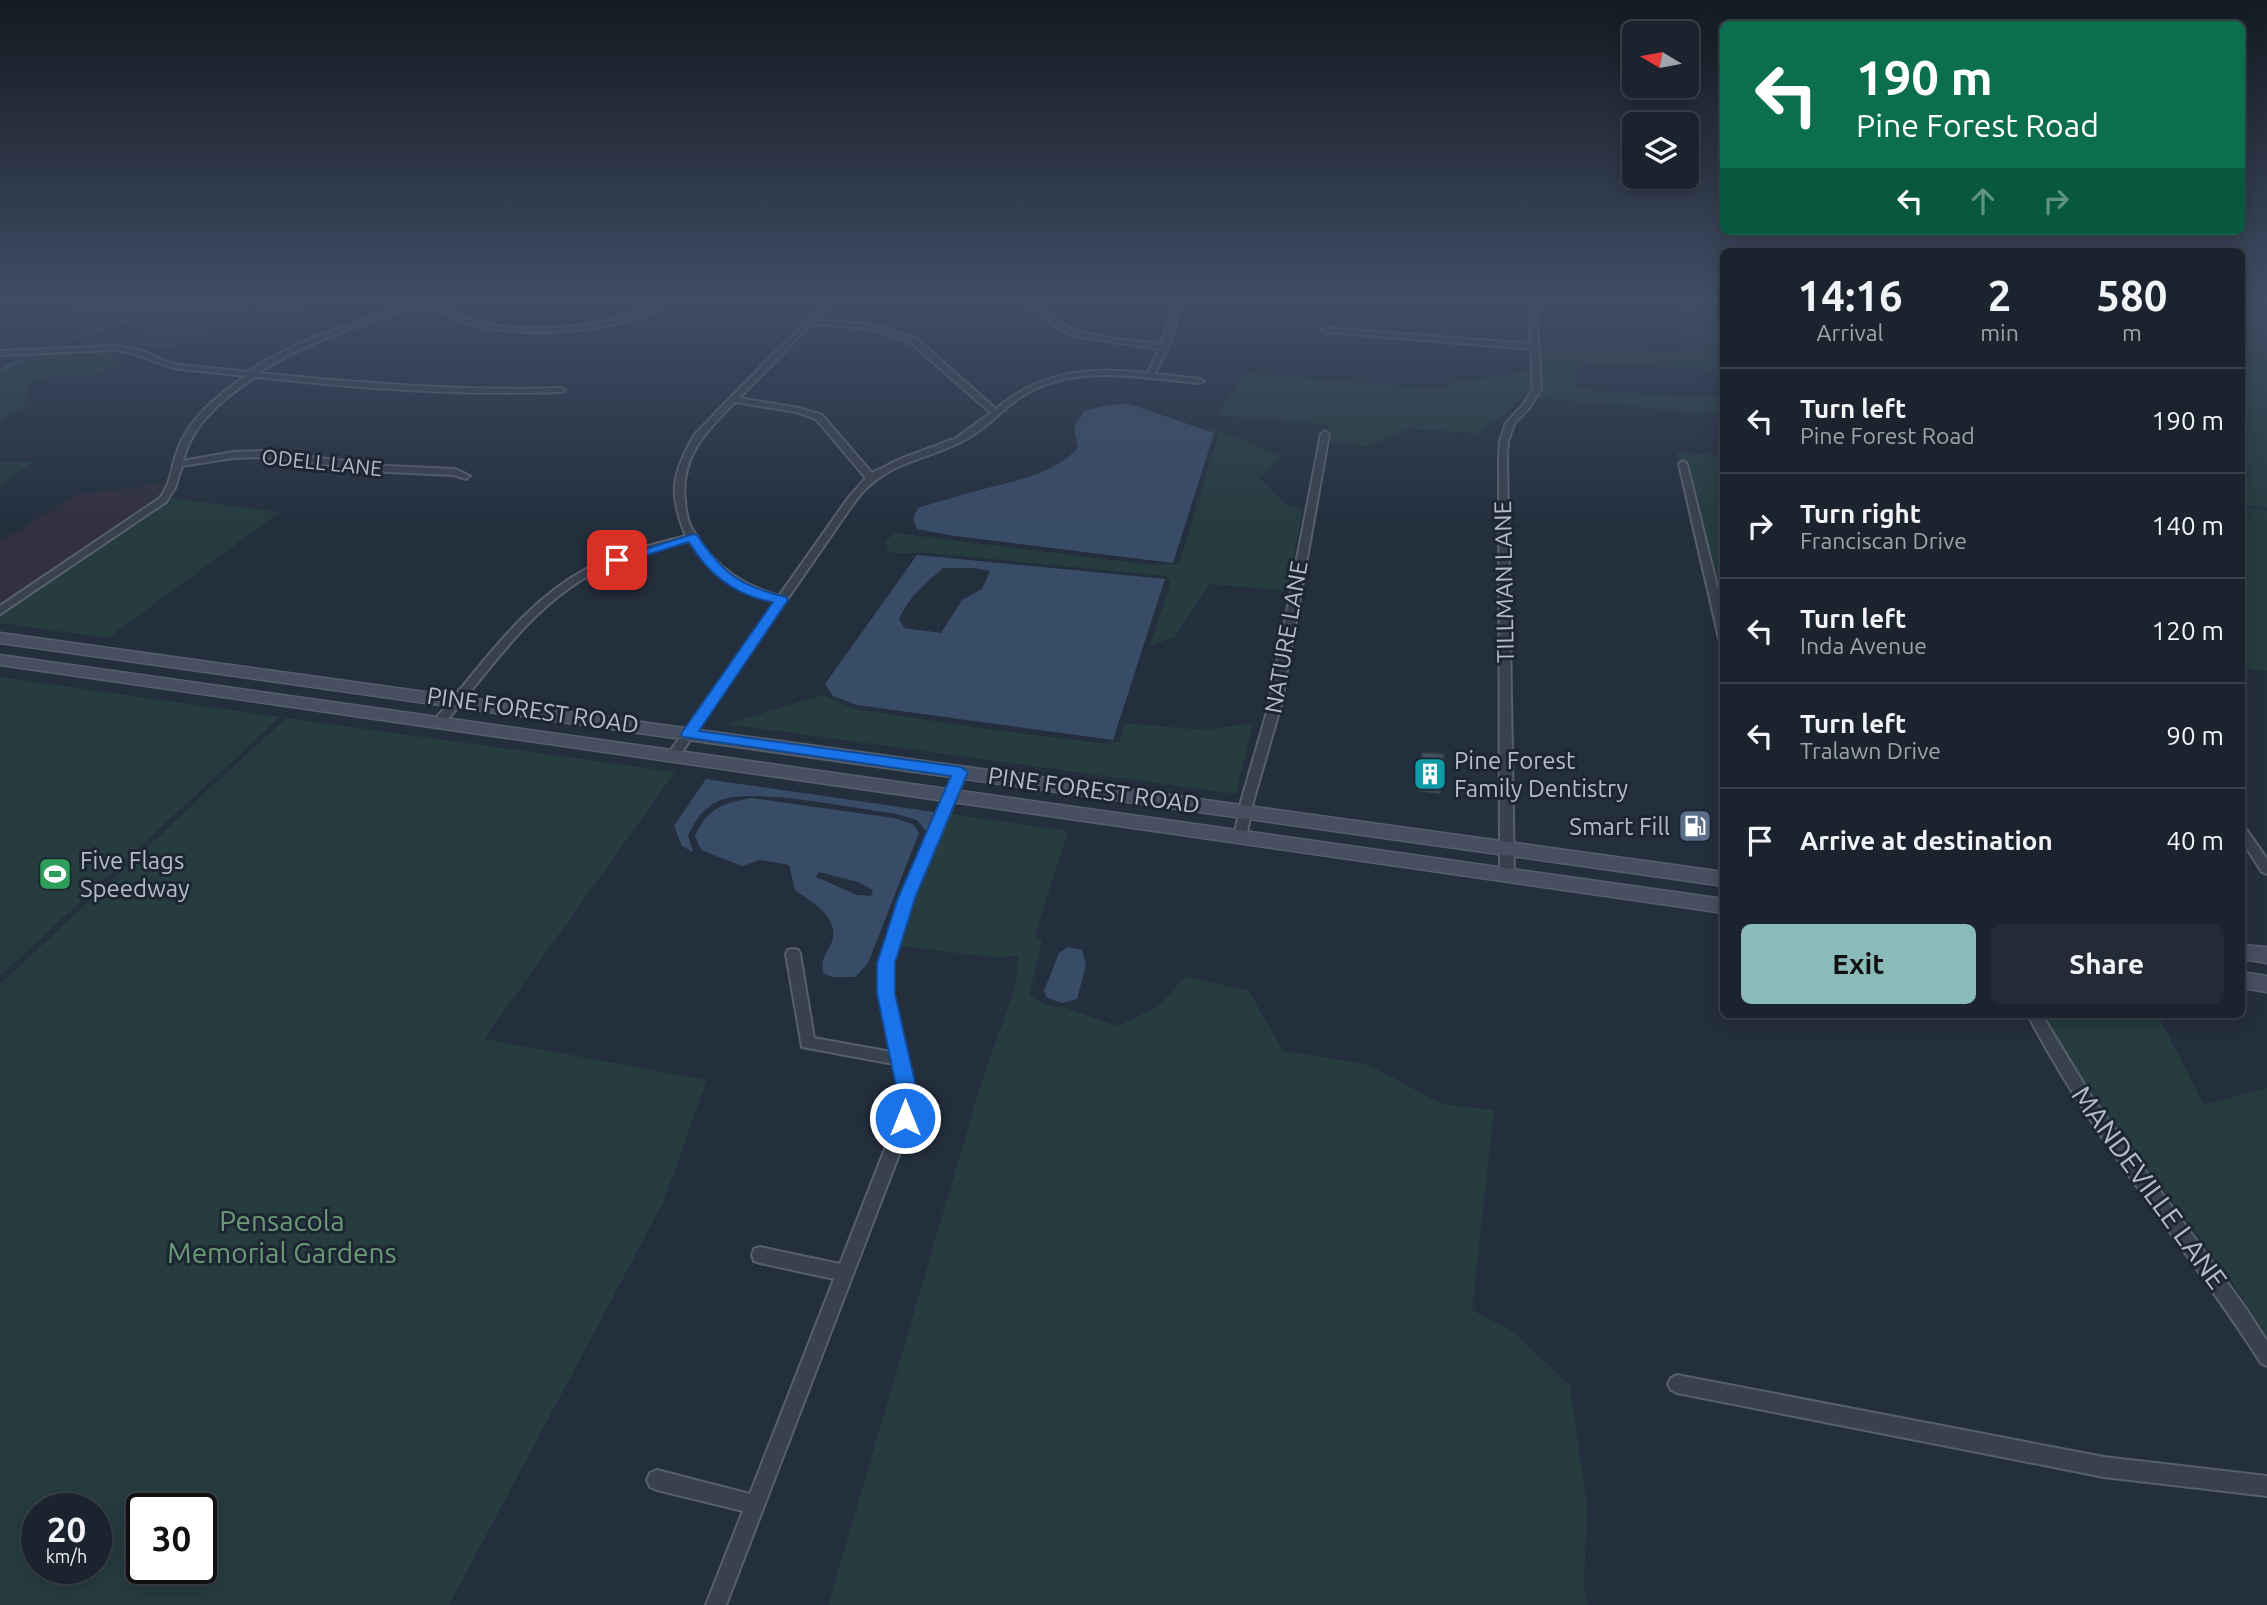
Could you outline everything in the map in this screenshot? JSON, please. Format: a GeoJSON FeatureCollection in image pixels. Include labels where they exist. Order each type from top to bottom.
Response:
{"type":"FeatureCollection","features":[{"type":"Feature","properties":{"kind":"main road","name":"PINE FOREST ROAD"},"geometry":{"type":"LineString","coordinates":[[0,638],[1720,878]]}},
{"type":"Feature","properties":{"kind":"main road"},"geometry":{"type":"LineString","coordinates":[[120,677],[145,658]]}},
{"type":"Feature","properties":{"kind":"main road","name":"PINE FOREST ROAD"},"geometry":{"type":"LineString","coordinates":[[0,660],[1720,905]]}},
{"type":"Feature","properties":{"kind":"main road"},"geometry":{"type":"LineString","coordinates":[[369,713],[389,692]]}},
{"type":"Feature","properties":{"kind":"main road"},"geometry":{"type":"LineString","coordinates":[[2245,952],[2267,955]]}},
{"type":"Feature","properties":{"kind":"main road"},"geometry":{"type":"LineString","coordinates":[[2245,980],[2267,984]]}},
{"type":"Feature","properties":{"kind":"street"},"geometry":{"type":"LineString","coordinates":[[5,607],[158,505],[171,490],[187,439],[225,395],[251,375]]}},
{"type":"Feature","properties":{"kind":"street"},"geometry":{"type":"LineString","coordinates":[[261,375],[435,392],[561,390]]}},
{"type":"Feature","properties":{"kind":"street"},"geometry":{"type":"LineString","coordinates":[[757,375],[699,434],[681,466],[678,480],[679,503],[706,560],[724,577],[758,596],[781,600]]}},
{"type":"Feature","properties":{"kind":"street"},"geometry":{"type":"LineString","coordinates":[[952,375],[996,414]]}},
{"type":"Feature","properties":{"kind":"street"},"geometry":{"type":"LineString","coordinates":[[673,756],[847,506],[871,478],[963,438],[1021,393],[1062,376],[1078,375]]}},
{"type":"Feature","properties":{"kind":"street"},"geometry":{"type":"LineString","coordinates":[[1126,375],[1200,381]]}},
{"type":"Feature","properties":{"kind":"street","name":"TILLMAN LANE"},"geometry":{"type":"LineString","coordinates":[[1507,876],[1503,436],[1512,417],[1536,393],[1536,375]]}},
{"type":"Feature","properties":{"kind":"street"},"geometry":{"type":"LineString","coordinates":[[734,398],[820,417],[871,478]]}},
{"type":"Feature","properties":{"kind":"street","name":"NATURE LANE"},"geometry":{"type":"LineString","coordinates":[[1240,838],[1275,705],[1325,434]]}},
{"type":"Feature","properties":{"kind":"street","name":"ODELL LANE"},"geometry":{"type":"LineString","coordinates":[[178,464],[233,455],[261,454],[387,470],[455,472],[466,476]]}},
{"type":"Feature","properties":{"kind":"street"},"geometry":{"type":"LineString","coordinates":[[1683,464],[1720,621]]}},
{"type":"Feature","properties":{"kind":"street"},"geometry":{"type":"LineString","coordinates":[[439,722],[521,625],[566,585],[602,565],[693,537]]}},
{"type":"Feature","properties":{"kind":"street"},"geometry":{"type":"LineString","coordinates":[[716,1605],[905,1118],[907,1091],[886,994],[886,963],[907,898],[961,772]]}},
{"type":"Feature","properties":{"kind":"street"},"geometry":{"type":"LineString","coordinates":[[2245,836],[2267,869]]}},
{"type":"Feature","properties":{"kind":"street"},"geometry":{"type":"LineString","coordinates":[[793,954],[807,1042],[898,1059]]}},
{"type":"Feature","properties":{"kind":"street","name":"MANDEVILLE LANE"},"geometry":{"type":"LineString","coordinates":[[2037,1018],[2077,1087],[2227,1293],[2267,1357]]}},
{"type":"Feature","properties":{"kind":"street"},"geometry":{"type":"LineString","coordinates":[[760,1255],[845,1273]]}},
{"type":"Feature","properties":{"kind":"street"},"geometry":{"type":"LineString","coordinates":[[1676,1384],[2104,1467],[2267,1486]]}},
{"type":"Feature","properties":{"kind":"street"},"geometry":{"type":"LineString","coordinates":[[657,1480],[756,1505]]}},
{"type":"Feature","properties":{"kind":"shaded area"},"geometry":{"type":"Polygon","coordinates":[[[168,483],[161,496],[146,509],[0,606],[0,542],[76,495],[168,483]]]}},
{"type":"Feature","properties":{"kind":"green space"},"geometry":{"type":"Polygon","coordinates":[[[0,375],[97,375],[40,379],[31,384],[26,392],[26,405],[0,423],[0,375]]]}},
{"type":"Feature","properties":{"kind":"green space"},"geometry":{"type":"Polygon","coordinates":[[[1245,375],[1442,389],[1462,380],[1531,375],[1531,388],[1527,397],[1519,396],[1508,411],[1480,433],[1409,429],[1370,446],[1337,444],[1329,440],[1328,425],[1217,415],[1245,375]]]}},
{"type":"Feature","properties":{"kind":"green space"},"geometry":{"type":"Polygon","coordinates":[[[1542,375],[1577,375],[1576,389],[1720,397],[1720,415],[1538,398],[1543,386],[1542,375]]]}},
{"type":"Feature","properties":{"kind":"green space"},"geometry":{"type":"Polygon","coordinates":[[[2245,375],[2267,375],[2267,508],[2245,505],[2245,375]]]}},
{"type":"Feature","properties":{"kind":"green space"},"geometry":{"type":"Polygon","coordinates":[[[1205,428],[1244,440],[1281,457],[1259,478],[1285,504],[1303,510],[1287,591],[1210,584],[1175,637],[1150,646],[1171,580],[1166,576],[919,552],[887,552],[885,541],[895,533],[1153,565],[1179,564],[1219,434],[1205,428]]]}},
{"type":"Feature","properties":{"kind":"green space"},"geometry":{"type":"Polygon","coordinates":[[[1677,452],[1720,456],[1720,592],[1689,462],[1679,461],[1677,452]]]}},
{"type":"Feature","properties":{"kind":"green space"},"geometry":{"type":"Polygon","coordinates":[[[35,461],[0,486],[0,462],[35,461]]]}},
{"type":"Feature","properties":{"kind":"green space"},"geometry":{"type":"Polygon","coordinates":[[[171,498],[280,512],[108,638],[0,623],[0,615],[157,511],[171,498]]]}},
{"type":"Feature","properties":{"kind":"green space"},"geometry":{"type":"Polygon","coordinates":[[[2245,507],[2267,510],[2267,671],[2245,668],[2245,507]]]}},
{"type":"Feature","properties":{"kind":"green space","name":"Five Flags Speedway"},"geometry":{"type":"Polygon","coordinates":[[[0,677],[280,717],[0,976],[0,677]]]}},
{"type":"Feature","properties":{"kind":"green space"},"geometry":{"type":"Polygon","coordinates":[[[822,695],[855,709],[1108,744],[1120,741],[1125,723],[1203,730],[1253,723],[1236,794],[727,724],[822,695]]]}},
{"type":"Feature","properties":{"kind":"green space","name":"Pensacola Memorial Gardens"},"geometry":{"type":"Polygon","coordinates":[[[286,718],[675,772],[484,1039],[707,1080],[663,1203],[449,1605],[0,1605],[0,984],[286,718]]]}},
{"type":"Feature","properties":{"kind":"green space"},"geometry":{"type":"Polygon","coordinates":[[[951,814],[1068,831],[1035,935],[1042,941],[1029,995],[1049,1006],[1066,1008],[1118,1026],[1160,1005],[1185,976],[1249,991],[1283,1051],[1367,1064],[1442,1104],[1494,1110],[1472,1310],[1513,1331],[1570,1386],[1587,1506],[1584,1588],[1588,1605],[828,1605],[981,1084],[1014,990],[1019,955],[999,958],[900,946],[951,814]]]}},
{"type":"Feature","properties":{"kind":"green space"},"geometry":{"type":"Polygon","coordinates":[[[2047,1018],[2160,1018],[2204,1105],[2267,1088],[2267,1336],[2213,1255],[2124,1138],[2069,1057],[2047,1018]]]}},
{"type":"Feature","properties":{"kind":"water"},"geometry":{"type":"Polygon","coordinates":[[[1130,404],[1214,433],[1173,563],[917,529],[913,518],[918,508],[1045,471],[1078,448],[1074,428],[1084,411],[1108,405],[1130,404]]]}},
{"type":"Feature","properties":{"kind":"water"},"geometry":{"type":"Polygon","coordinates":[[[917,555],[1165,579],[1113,740],[857,705],[833,696],[825,684],[917,555]],[[943,568],[908,603],[899,619],[904,628],[941,633],[962,600],[982,589],[990,571],[943,568]]]}},
{"type":"Feature","properties":{"kind":"water"},"geometry":{"type":"Polygon","coordinates":[[[706,779],[934,812],[926,831],[917,820],[896,814],[779,797],[734,797],[713,804],[697,820],[688,836],[693,852],[682,846],[674,826],[706,779]]]}},
{"type":"Feature","properties":{"kind":"water"},"geometry":{"type":"Polygon","coordinates":[[[751,798],[894,818],[913,824],[919,833],[868,963],[855,977],[832,977],[823,973],[823,962],[833,937],[833,928],[824,913],[795,890],[789,865],[760,860],[742,866],[701,850],[695,836],[705,819],[717,808],[751,798]],[[819,872],[816,877],[857,895],[871,896],[873,890],[858,882],[819,872]]]}},
{"type":"Feature","properties":{"kind":"water"},"geometry":{"type":"Polygon","coordinates":[[[1068,947],[1082,950],[1086,965],[1077,999],[1062,1003],[1046,997],[1044,991],[1059,953],[1068,947]]]}},
{"type":"Feature","properties":{"kind":"building"},"geometry":{"type":"Polygon","coordinates":[[[1422,752],[1444,754],[1443,783],[1420,780],[1422,752]]]}},
{"type":"Feature","properties":{"kind":"place","name":"Pine Forest Family Dentistry"},"geometry":{"type":"Point","coordinates":[1430,774]}},
{"type":"Feature","properties":{"kind":"place","name":"Smart Fill"},"geometry":{"type":"Point","coordinates":[1695,826]}},
{"type":"Feature","properties":{"kind":"place","name":"Five Flags Speedway"},"geometry":{"type":"Point","coordinates":[55,874]}},
{"type":"Feature","properties":{"kind":"route"},"geometry":{"type":"LineString","coordinates":[[617,560],[693,537],[706,560],[724,577],[748,592],[781,600],[689,734],[961,772],[895,928],[886,963],[886,994],[907,1091],[905,1118]]}}]}
